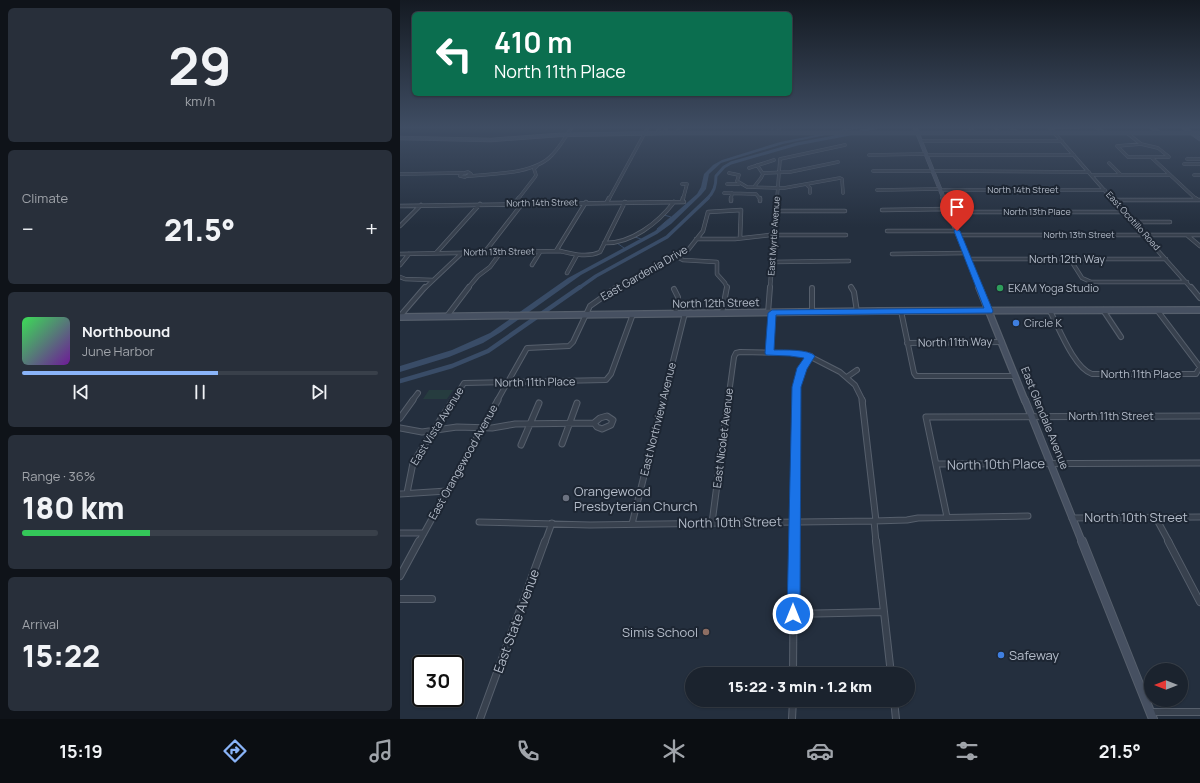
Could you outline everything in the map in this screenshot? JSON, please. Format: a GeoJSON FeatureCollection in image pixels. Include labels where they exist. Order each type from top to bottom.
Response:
{"type":"FeatureCollection","features":[{"type":"Feature","properties":{"kind":"main road","name":"East Glendale Avenue"},"geometry":{"type":"LineString","coordinates":[[928,161],[1152,716]]}},
{"type":"Feature","properties":{"kind":"main road","name":"North 12th Street"},"geometry":{"type":"LineString","coordinates":[[400,316],[901,311],[1200,310]]}},
{"type":"Feature","properties":{"kind":"street"},"geometry":{"type":"LineString","coordinates":[[514,204],[535,177],[536,174],[534,169],[544,161]]}},
{"type":"Feature","properties":{"kind":"street"},"geometry":{"type":"LineString","coordinates":[[607,202],[630,161]]}},
{"type":"Feature","properties":{"kind":"street"},"geometry":{"type":"LineString","coordinates":[[749,168],[772,161]]}},
{"type":"Feature","properties":{"kind":"street","name":"East Myrtle Avenue"},"geometry":{"type":"LineString","coordinates":[[769,353],[772,262],[780,161]]}},
{"type":"Feature","properties":{"kind":"street","name":"East Ocotillo Road"},"geometry":{"type":"LineString","coordinates":[[1079,161],[1200,298]]}},
{"type":"Feature","properties":{"kind":"street"},"geometry":{"type":"LineString","coordinates":[[1154,161],[1199,200]]}},
{"type":"Feature","properties":{"kind":"street"},"geometry":{"type":"LineString","coordinates":[[764,173],[790,172],[838,162]]}},
{"type":"Feature","properties":{"kind":"street"},"geometry":{"type":"LineString","coordinates":[[1109,163],[1121,175]]}},
{"type":"Feature","properties":{"kind":"street"},"geometry":{"type":"LineString","coordinates":[[400,175],[462,177],[502,173],[528,168],[539,164]]}},
{"type":"Feature","properties":{"kind":"street"},"geometry":{"type":"LineString","coordinates":[[1184,164],[1200,164]]}},
{"type":"Feature","properties":{"kind":"street"},"geometry":{"type":"LineString","coordinates":[[757,165],[764,173]]}},
{"type":"Feature","properties":{"kind":"street"},"geometry":{"type":"LineString","coordinates":[[528,168],[536,174]]}},
{"type":"Feature","properties":{"kind":"street"},"geometry":{"type":"LineString","coordinates":[[873,171],[1089,172]]}},
{"type":"Feature","properties":{"kind":"street"},"geometry":{"type":"LineString","coordinates":[[400,175],[463,173],[470,175]]}},
{"type":"Feature","properties":{"kind":"street"},"geometry":{"type":"LineString","coordinates":[[460,176],[463,173]]}},
{"type":"Feature","properties":{"kind":"street"},"geometry":{"type":"LineString","coordinates":[[728,173],[739,175],[737,181],[739,184]]}},
{"type":"Feature","properties":{"kind":"street"},"geometry":{"type":"LineString","coordinates":[[754,187],[764,173]]}},
{"type":"Feature","properties":{"kind":"street"},"geometry":{"type":"LineString","coordinates":[[1092,175],[1170,175]]}},
{"type":"Feature","properties":{"kind":"street"},"geometry":{"type":"LineString","coordinates":[[1194,175],[1200,175]]}},
{"type":"Feature","properties":{"kind":"street"},"geometry":{"type":"LineString","coordinates":[[727,184],[739,184],[747,187],[777,188],[807,185],[840,178],[842,180],[843,193]]}},
{"type":"Feature","properties":{"kind":"street","name":"North 14th Street"},"geometry":{"type":"LineString","coordinates":[[400,206],[586,202],[683,202],[687,184],[682,184]]}},
{"type":"Feature","properties":{"kind":"street"},"geometry":{"type":"LineString","coordinates":[[807,185],[810,188],[810,194]]}},
{"type":"Feature","properties":{"kind":"street"},"geometry":{"type":"LineString","coordinates":[[742,193],[747,187]]}},
{"type":"Feature","properties":{"kind":"street","name":"North 14th Street"},"geometry":{"type":"LineString","coordinates":[[877,190],[1105,190]]}},
{"type":"Feature","properties":{"kind":"street"},"geometry":{"type":"LineString","coordinates":[[724,193],[759,195],[760,201]]}},
{"type":"Feature","properties":{"kind":"street"},"geometry":{"type":"LineString","coordinates":[[731,201],[732,194]]}},
{"type":"Feature","properties":{"kind":"street"},"geometry":{"type":"LineString","coordinates":[[1114,200],[1199,200]]}},
{"type":"Feature","properties":{"kind":"street"},"geometry":{"type":"LineString","coordinates":[[556,251],[586,202]]}},
{"type":"Feature","properties":{"kind":"street"},"geometry":{"type":"LineString","coordinates":[[626,202],[604,243],[616,243],[628,238],[654,221],[674,202]]}},
{"type":"Feature","properties":{"kind":"street"},"geometry":{"type":"LineString","coordinates":[[436,253],[480,204]]}},
{"type":"Feature","properties":{"kind":"street"},"geometry":{"type":"LineString","coordinates":[[484,253],[522,204]]}},
{"type":"Feature","properties":{"kind":"street"},"geometry":{"type":"LineString","coordinates":[[400,226],[421,205]]}},
{"type":"Feature","properties":{"kind":"street","name":"East Gardenia Drive"},"geometry":{"type":"LineString","coordinates":[[527,348],[569,346],[573,342],[590,306],[620,284],[688,250],[704,229],[704,220],[708,212],[742,210],[739,232],[740,238]]}},
{"type":"Feature","properties":{"kind":"street","name":"North 13th Place"},"geometry":{"type":"LineString","coordinates":[[882,210],[1125,212]]}},
{"type":"Feature","properties":{"kind":"street"},"geometry":{"type":"LineString","coordinates":[[776,211],[845,211]]}},
{"type":"Feature","properties":{"kind":"street"},"geometry":{"type":"LineString","coordinates":[[1133,222],[1170,222]]}},
{"type":"Feature","properties":{"kind":"street","name":"North 13th Street"},"geometry":{"type":"LineString","coordinates":[[887,231],[1200,235]]}},
{"type":"Feature","properties":{"kind":"street"},"geometry":{"type":"LineString","coordinates":[[696,239],[740,238],[774,235],[846,234]]}},
{"type":"Feature","properties":{"kind":"street"},"geometry":{"type":"LineString","coordinates":[[1188,235],[1200,246]]}},
{"type":"Feature","properties":{"kind":"street","name":"North 13th Street"},"geometry":{"type":"LineString","coordinates":[[400,254],[566,251],[577,255],[597,254],[600,252],[604,243]]}},
{"type":"Feature","properties":{"kind":"street"},"geometry":{"type":"LineString","coordinates":[[447,316],[478,276],[490,267],[501,252]]}},
{"type":"Feature","properties":{"kind":"street"},"geometry":{"type":"LineString","coordinates":[[532,265],[540,252]]}},
{"type":"Feature","properties":{"kind":"street"},"geometry":{"type":"LineString","coordinates":[[400,316],[432,280],[451,265],[462,253]]}},
{"type":"Feature","properties":{"kind":"street"},"geometry":{"type":"LineString","coordinates":[[892,254],[966,253]]}},
{"type":"Feature","properties":{"kind":"street"},"geometry":{"type":"LineString","coordinates":[[400,264],[409,254]]}},
{"type":"Feature","properties":{"kind":"street"},"geometry":{"type":"LineString","coordinates":[[567,273],[577,255]]}},
{"type":"Feature","properties":{"kind":"street"},"geometry":{"type":"LineString","coordinates":[[675,256],[682,260],[717,262],[717,274],[725,283],[727,288],[722,313]]}},
{"type":"Feature","properties":{"kind":"street","name":"North 12th Way"},"geometry":{"type":"LineString","coordinates":[[968,259],[1166,259]]}},
{"type":"Feature","properties":{"kind":"street"},"geometry":{"type":"LineString","coordinates":[[1070,259],[1082,278],[1091,282],[1187,282]]}},
{"type":"Feature","properties":{"kind":"street"},"geometry":{"type":"LineString","coordinates":[[772,262],[849,261]]}},
{"type":"Feature","properties":{"kind":"street"},"geometry":{"type":"LineString","coordinates":[[401,278],[432,280]]}},
{"type":"Feature","properties":{"kind":"street"},"geometry":{"type":"LineString","coordinates":[[851,287],[854,292],[856,312]]}},
{"type":"Feature","properties":{"kind":"street"},"geometry":{"type":"LineString","coordinates":[[812,288],[812,312]]}},
{"type":"Feature","properties":{"kind":"street"},"geometry":{"type":"LineString","coordinates":[[674,289],[678,297],[675,314]]}},
{"type":"Feature","properties":{"kind":"street"},"geometry":{"type":"LineString","coordinates":[[1103,310],[1121,337]]}},
{"type":"Feature","properties":{"kind":"street"},"geometry":{"type":"LineString","coordinates":[[1156,310],[1198,364],[1200,369]]}},
{"type":"Feature","properties":{"kind":"street"},"geometry":{"type":"LineString","coordinates":[[901,311],[914,373],[916,376],[1015,376]]}},
{"type":"Feature","properties":{"kind":"street","name":"North 11th Place"},"geometry":{"type":"LineString","coordinates":[[1050,311],[1082,369],[1092,374],[1193,374],[1200,369]]}},
{"type":"Feature","properties":{"kind":"street","name":"North 11th Place"},"geometry":{"type":"LineString","coordinates":[[464,383],[606,380],[611,374],[633,314]]}},
{"type":"Feature","properties":{"kind":"street","name":"East Northview Avenue"},"geometry":{"type":"LineString","coordinates":[[632,524],[685,314]]}},
{"type":"Feature","properties":{"kind":"street","name":"North 11th Way"},"geometry":{"type":"LineString","coordinates":[[908,343],[1002,342]]}},
{"type":"Feature","properties":{"kind":"street","name":"East Orangewood Avenue"},"geometry":{"type":"LineString","coordinates":[[400,576],[527,348]]}},
{"type":"Feature","properties":{"kind":"street","name":"East Nicolet Avenue"},"geometry":{"type":"LineString","coordinates":[[712,523],[734,357],[736,353],[769,353]]}},
{"type":"Feature","properties":{"kind":"street"},"geometry":{"type":"LineString","coordinates":[[769,353],[790,353],[811,356],[847,377],[855,385],[864,403],[890,667]]}},
{"type":"Feature","properties":{"kind":"street"},"geometry":{"type":"LineString","coordinates":[[793,667],[796,387],[802,368],[811,356]]}},
{"type":"Feature","properties":{"kind":"street"},"geometry":{"type":"LineString","coordinates":[[847,377],[857,370]]}},
{"type":"Feature","properties":{"kind":"street","name":"East Vista Avenue"},"geometry":{"type":"LineString","coordinates":[[407,493],[413,463],[464,383]]}},
{"type":"Feature","properties":{"kind":"street"},"geometry":{"type":"LineString","coordinates":[[400,418],[418,393]]}},
{"type":"Feature","properties":{"kind":"street"},"geometry":{"type":"LineString","coordinates":[[521,445],[540,403]]}},
{"type":"Feature","properties":{"kind":"street"},"geometry":{"type":"LineString","coordinates":[[562,444],[577,403]]}},
{"type":"Feature","properties":{"kind":"street","name":"North 11th Street"},"geometry":{"type":"LineString","coordinates":[[936,464],[926,417],[1200,416]]}},
{"type":"Feature","properties":{"kind":"street"},"geometry":{"type":"LineString","coordinates":[[400,428],[422,432],[457,427],[492,428],[508,424],[594,423]]}},
{"type":"Feature","properties":{"kind":"street","name":"North 10th Place"},"geometry":{"type":"LineString","coordinates":[[936,464],[1200,463]]}},
{"type":"Feature","properties":{"kind":"street"},"geometry":{"type":"LineString","coordinates":[[936,464],[947,517]]}},
{"type":"Feature","properties":{"kind":"street"},"geometry":{"type":"LineString","coordinates":[[400,494],[447,491]]}},
{"type":"Feature","properties":{"kind":"street","name":"North 10th Street"},"geometry":{"type":"LineString","coordinates":[[479,522],[590,525],[875,521],[947,517],[1028,516]]}},
{"type":"Feature","properties":{"kind":"street","name":"North 10th Street"},"geometry":{"type":"LineString","coordinates":[[1072,518],[1200,518]]}},
{"type":"Feature","properties":{"kind":"street"},"geometry":{"type":"LineString","coordinates":[[1156,518],[1200,602]]}},
{"type":"Feature","properties":{"kind":"street","name":"East State Avenue"},"geometry":{"type":"LineString","coordinates":[[480,719],[552,523]]}},
{"type":"Feature","properties":{"kind":"street"},"geometry":{"type":"LineString","coordinates":[[400,533],[424,533]]}},
{"type":"Feature","properties":{"kind":"street"},"geometry":{"type":"LineString","coordinates":[[400,599],[432,599]]}},
{"type":"Feature","properties":{"kind":"street"},"geometry":{"type":"LineString","coordinates":[[793,614],[884,612]]}},
{"type":"Feature","properties":{"kind":"street"},"geometry":{"type":"LineString","coordinates":[[792,707],[792,719]]}},
{"type":"Feature","properties":{"kind":"street"},"geometry":{"type":"LineString","coordinates":[[895,707],[896,719]]}},
{"type":"Feature","properties":{"kind":"street"},"geometry":{"type":"LineString","coordinates":[[1152,716],[1200,712]]}},
{"type":"Feature","properties":{"kind":"green space"},"geometry":{"type":"Polygon","coordinates":[[[429,390],[453,390],[447,399],[423,399],[429,390]]]}},
{"type":"Feature","properties":{"kind":"water"},"geometry":{"type":"Polygon","coordinates":[[[721,161],[729,161],[721,163],[709,174],[706,189],[701,195],[671,224],[657,234],[581,275],[501,332],[483,343],[449,357],[400,372],[400,366],[452,350],[490,333],[568,278],[655,231],[697,194],[701,187],[704,174],[713,165],[721,161]]]}},
{"type":"Feature","properties":{"kind":"waterway"},"geometry":{"type":"LineString","coordinates":[[707,199],[714,189],[716,176],[724,167],[739,161]]}},
{"type":"Feature","properties":{"kind":"waterway"},"geometry":{"type":"LineString","coordinates":[[579,288],[596,276],[667,237],[707,199]]}},
{"type":"Feature","properties":{"kind":"waterway"},"geometry":{"type":"LineString","coordinates":[[659,230],[657,229],[671,217],[664,215]]}},
{"type":"Feature","properties":{"kind":"waterway"},"geometry":{"type":"LineString","coordinates":[[635,237],[641,239]]}},
{"type":"Feature","properties":{"kind":"waterway"},"geometry":{"type":"LineString","coordinates":[[617,243],[624,248]]}},
{"type":"Feature","properties":{"kind":"waterway"},"geometry":{"type":"LineString","coordinates":[[400,381],[452,366],[488,351],[580,287]]}},
{"type":"Feature","properties":{"kind":"place","name":"EKAM Yoga Studio"},"geometry":{"type":"Point","coordinates":[1000,288]}},
{"type":"Feature","properties":{"kind":"place","name":"Circle K"},"geometry":{"type":"Point","coordinates":[1016,323]}},
{"type":"Feature","properties":{"kind":"place","name":"Orangewood Presbyterian Church"},"geometry":{"type":"Point","coordinates":[566,498]}},
{"type":"Feature","properties":{"kind":"place","name":"Simis School"},"geometry":{"type":"Point","coordinates":[706,632]}},
{"type":"Feature","properties":{"kind":"place","name":"Safeway"},"geometry":{"type":"Point","coordinates":[1001,655]}},
{"type":"Feature","properties":{"kind":"route"},"geometry":{"type":"LineString","coordinates":[[793,614],[796,387],[802,368],[811,356],[790,353],[769,353],[772,313],[989,311],[957,231]]}}]}
